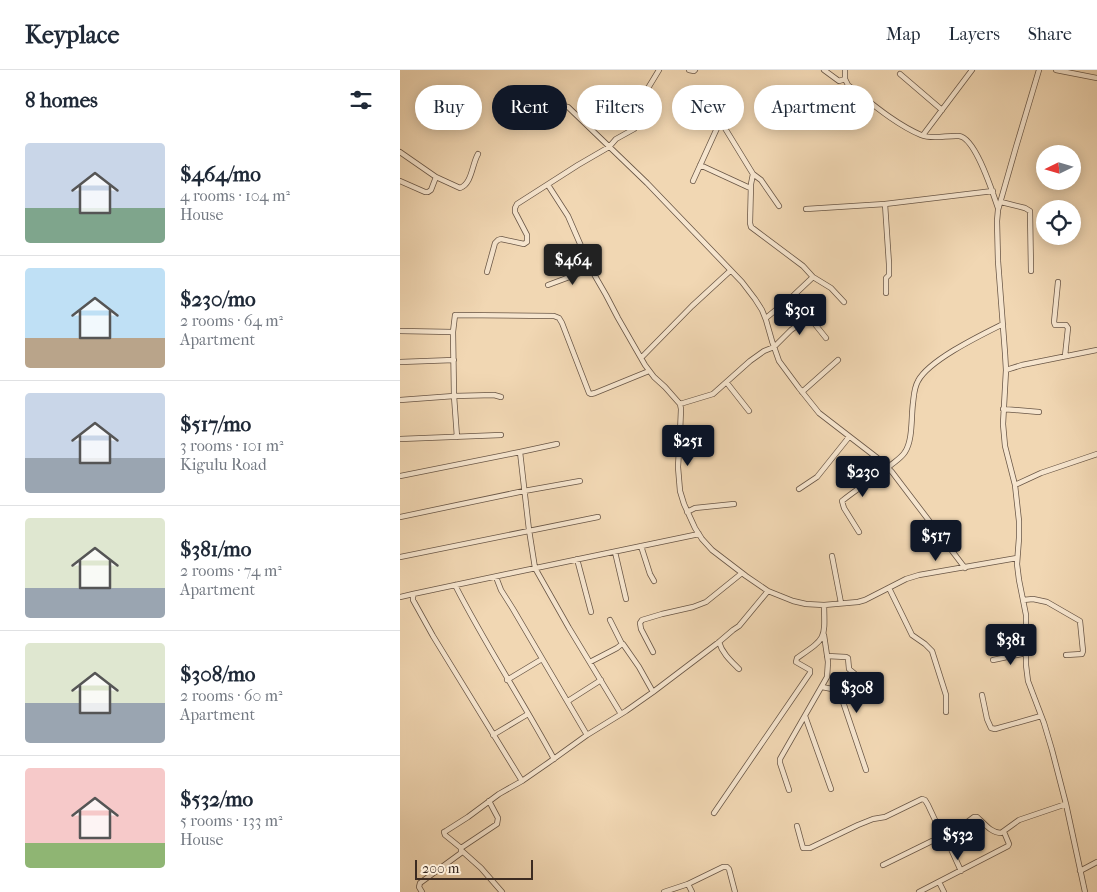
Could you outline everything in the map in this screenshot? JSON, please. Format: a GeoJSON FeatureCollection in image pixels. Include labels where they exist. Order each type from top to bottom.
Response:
{"type":"FeatureCollection","features":[{"type":"Feature","properties":{"kind":"street"},"geometry":{"type":"LineString","coordinates":[[488,272],[495,243],[498,240],[524,244],[527,242],[527,235],[515,212],[517,204],[609,147],[616,139],[634,129],[636,126],[635,113],[639,103],[659,70]]}},
{"type":"Feature","properties":{"kind":"street"},"geometry":{"type":"LineString","coordinates":[[689,70],[696,70]]}},
{"type":"Feature","properties":{"kind":"street"},"geometry":{"type":"LineString","coordinates":[[824,70],[839,81],[845,79]]}},
{"type":"Feature","properties":{"kind":"street"},"geometry":{"type":"LineString","coordinates":[[845,70],[845,79],[848,85],[902,125],[923,135],[935,137],[961,136],[964,138],[973,148],[987,176],[998,210]]}},
{"type":"Feature","properties":{"kind":"street"},"geometry":{"type":"LineString","coordinates":[[923,135],[972,70]]}},
{"type":"Feature","properties":{"kind":"street"},"geometry":{"type":"LineString","coordinates":[[1039,70],[998,210],[996,227],[1006,370],[1003,430],[1015,485],[1019,520],[1018,572],[1026,623],[1028,681],[1052,750],[1085,892]]}},
{"type":"Feature","properties":{"kind":"street"},"geometry":{"type":"LineString","coordinates":[[1056,70],[1097,78]]}},
{"type":"Feature","properties":{"kind":"street"},"geometry":{"type":"LineString","coordinates":[[900,74],[942,110]]}},
{"type":"Feature","properties":{"kind":"street"},"geometry":{"type":"LineString","coordinates":[[567,107],[647,183],[742,282],[766,318],[779,361],[802,392],[819,413],[880,460],[897,477],[966,568]]}},
{"type":"Feature","properties":{"kind":"street"},"geometry":{"type":"LineString","coordinates":[[693,181],[718,126],[722,124],[753,174],[761,180],[779,206]]}},
{"type":"Feature","properties":{"kind":"street"},"geometry":{"type":"LineString","coordinates":[[400,152],[436,177],[460,188],[464,187],[470,178],[474,160],[478,154]]}},
{"type":"Feature","properties":{"kind":"street"},"geometry":{"type":"LineString","coordinates":[[700,165],[750,188]]}},
{"type":"Feature","properties":{"kind":"street"},"geometry":{"type":"LineString","coordinates":[[753,174],[750,188],[751,227],[802,266],[813,277],[831,288],[844,302]]}},
{"type":"Feature","properties":{"kind":"street"},"geometry":{"type":"LineString","coordinates":[[400,181],[428,192],[431,190],[436,177]]}},
{"type":"Feature","properties":{"kind":"street"},"geometry":{"type":"LineString","coordinates":[[548,185],[568,216],[591,269],[641,358],[649,371],[680,404],[678,451],[680,491],[687,512],[699,534],[712,550],[768,591],[793,601],[824,605],[865,600],[912,576],[1018,558]]}},
{"type":"Feature","properties":{"kind":"street"},"geometry":{"type":"LineString","coordinates":[[806,209],[885,204],[992,191]]}},
{"type":"Feature","properties":{"kind":"street"},"geometry":{"type":"LineString","coordinates":[[1001,202],[1030,211],[1031,271]]}},
{"type":"Feature","properties":{"kind":"street"},"geometry":{"type":"LineString","coordinates":[[885,204],[889,270],[889,275],[886,278],[886,293]]}},
{"type":"Feature","properties":{"kind":"street"},"geometry":{"type":"LineString","coordinates":[[548,284],[591,269]]}},
{"type":"Feature","properties":{"kind":"street"},"geometry":{"type":"LineString","coordinates":[[641,358],[692,306],[730,271]]}},
{"type":"Feature","properties":{"kind":"street"},"geometry":{"type":"LineString","coordinates":[[766,318],[813,277]]}},
{"type":"Feature","properties":{"kind":"street"},"geometry":{"type":"LineString","coordinates":[[1058,282],[1054,322],[1055,325],[1066,325],[1068,328],[1065,356]]}},
{"type":"Feature","properties":{"kind":"street"},"geometry":{"type":"LineString","coordinates":[[457,437],[454,396],[453,332],[455,315],[554,316],[560,318],[591,394],[649,371]]}},
{"type":"Feature","properties":{"kind":"street"},"geometry":{"type":"LineString","coordinates":[[680,404],[713,394],[750,361],[764,351],[774,347],[802,322],[809,319],[826,338]]}},
{"type":"Feature","properties":{"kind":"street"},"geometry":{"type":"LineString","coordinates":[[859,532],[844,508],[842,501],[903,456],[910,440],[914,391],[923,374],[938,361],[954,351],[1003,324]]}},
{"type":"Feature","properties":{"kind":"street"},"geometry":{"type":"LineString","coordinates":[[400,331],[453,332]]}},
{"type":"Feature","properties":{"kind":"street"},"geometry":{"type":"LineString","coordinates":[[1006,370],[1097,350]]}},
{"type":"Feature","properties":{"kind":"street"},"geometry":{"type":"LineString","coordinates":[[400,362],[454,360]]}},
{"type":"Feature","properties":{"kind":"street"},"geometry":{"type":"LineString","coordinates":[[802,392],[838,360]]}},
{"type":"Feature","properties":{"kind":"street"},"geometry":{"type":"LineString","coordinates":[[727,383],[749,411]]}},
{"type":"Feature","properties":{"kind":"street"},"geometry":{"type":"LineString","coordinates":[[400,400],[454,396],[501,397]]}},
{"type":"Feature","properties":{"kind":"street"},"geometry":{"type":"LineString","coordinates":[[1003,409],[1039,412]]}},
{"type":"Feature","properties":{"kind":"street"},"geometry":{"type":"LineString","coordinates":[[400,439],[501,435]]}},
{"type":"Feature","properties":{"kind":"street"},"geometry":{"type":"LineString","coordinates":[[798,490],[817,477],[849,437]]}},
{"type":"Feature","properties":{"kind":"street"},"geometry":{"type":"LineString","coordinates":[[400,476],[557,444]]}},
{"type":"Feature","properties":{"kind":"street"},"geometry":{"type":"LineString","coordinates":[[520,452],[535,568],[621,714]]}},
{"type":"Feature","properties":{"kind":"street"},"geometry":{"type":"LineString","coordinates":[[1015,485],[1041,473],[1097,454]]}},
{"type":"Feature","properties":{"kind":"street"},"geometry":{"type":"LineString","coordinates":[[400,517],[580,481]]}},
{"type":"Feature","properties":{"kind":"street"},"geometry":{"type":"LineString","coordinates":[[687,512],[695,508],[734,504]]}},
{"type":"Feature","properties":{"kind":"street"},"geometry":{"type":"LineString","coordinates":[[400,557],[598,517]]}},
{"type":"Feature","properties":{"kind":"street"},"geometry":{"type":"LineString","coordinates":[[400,598],[699,534]]}},
{"type":"Feature","properties":{"kind":"street"},"geometry":{"type":"LineString","coordinates":[[641,546],[654,581]]}},
{"type":"Feature","properties":{"kind":"street"},"geometry":{"type":"LineString","coordinates":[[615,552],[626,599]]}},
{"type":"Feature","properties":{"kind":"street"},"geometry":{"type":"LineString","coordinates":[[832,556],[841,603]]}},
{"type":"Feature","properties":{"kind":"street"},"geometry":{"type":"LineString","coordinates":[[577,559],[591,612]]}},
{"type":"Feature","properties":{"kind":"street"},"geometry":{"type":"LineString","coordinates":[[978,565],[980,571]]}},
{"type":"Feature","properties":{"kind":"street"},"geometry":{"type":"LineString","coordinates":[[654,652],[641,629],[640,623],[642,620],[706,602],[742,573]]}},
{"type":"Feature","properties":{"kind":"street"},"geometry":{"type":"LineString","coordinates":[[496,577],[501,590],[587,735]]}},
{"type":"Feature","properties":{"kind":"street"},"geometry":{"type":"LineString","coordinates":[[455,585],[507,680],[554,759]]}},
{"type":"Feature","properties":{"kind":"street"},"geometry":{"type":"LineString","coordinates":[[889,588],[912,635],[932,650],[946,695],[946,712]]}},
{"type":"Feature","properties":{"kind":"street"},"geometry":{"type":"LineString","coordinates":[[502,892],[481,868],[445,835],[445,831],[653,692],[739,626],[768,591]]}},
{"type":"Feature","properties":{"kind":"street"},"geometry":{"type":"LineString","coordinates":[[413,594],[413,600],[433,636],[522,781]]}},
{"type":"Feature","properties":{"kind":"street"},"geometry":{"type":"LineString","coordinates":[[1023,600],[1040,599],[1080,621],[1082,654],[1066,655]]}},
{"type":"Feature","properties":{"kind":"street"},"geometry":{"type":"LineString","coordinates":[[789,790],[780,759],[827,677],[824,605]]}},
{"type":"Feature","properties":{"kind":"street"},"geometry":{"type":"LineString","coordinates":[[610,620],[622,644],[639,667],[653,692]]}},
{"type":"Feature","properties":{"kind":"street"},"geometry":{"type":"LineString","coordinates":[[714,813],[810,673],[808,668],[796,662],[797,658],[815,645],[824,635]]}},
{"type":"Feature","properties":{"kind":"street"},"geometry":{"type":"LineString","coordinates":[[719,642],[724,653],[739,669]]}},
{"type":"Feature","properties":{"kind":"street"},"geometry":{"type":"LineString","coordinates":[[590,662],[622,644]]}},
{"type":"Feature","properties":{"kind":"street"},"geometry":{"type":"LineString","coordinates":[[993,660],[1026,653]]}},
{"type":"Feature","properties":{"kind":"street"},"geometry":{"type":"LineString","coordinates":[[827,656],[848,658],[849,669],[855,674],[859,683]]}},
{"type":"Feature","properties":{"kind":"street"},"geometry":{"type":"LineString","coordinates":[[507,680],[542,659]]}},
{"type":"Feature","properties":{"kind":"street"},"geometry":{"type":"LineString","coordinates":[[568,702],[600,680]]}},
{"type":"Feature","properties":{"kind":"street"},"geometry":{"type":"LineString","coordinates":[[822,687],[840,693],[866,770]]}},
{"type":"Feature","properties":{"kind":"street"},"geometry":{"type":"LineString","coordinates":[[982,695],[991,728],[995,729],[1041,716]]}},
{"type":"Feature","properties":{"kind":"street"},"geometry":{"type":"LineString","coordinates":[[494,734],[528,714]]}},
{"type":"Feature","properties":{"kind":"street"},"geometry":{"type":"LineString","coordinates":[[805,716],[831,789]]}},
{"type":"Feature","properties":{"kind":"street"},"geometry":{"type":"LineString","coordinates":[[797,826],[803,848],[810,848],[872,818],[885,817],[922,799],[928,805],[961,870]]}},
{"type":"Feature","properties":{"kind":"street"},"geometry":{"type":"LineString","coordinates":[[422,892],[419,887],[420,883],[460,854],[461,849],[497,824],[498,818],[490,801]]}},
{"type":"Feature","properties":{"kind":"street"},"geometry":{"type":"LineString","coordinates":[[883,865],[932,840],[944,837],[974,817],[977,817],[997,834],[1004,832],[1018,820],[1066,804]]}},
{"type":"Feature","properties":{"kind":"street"},"geometry":{"type":"LineString","coordinates":[[919,892],[1008,846],[1009,841],[1004,832]]}},
{"type":"Feature","properties":{"kind":"street"},"geometry":{"type":"LineString","coordinates":[[1080,870],[1097,862]]}},
{"type":"Feature","properties":{"kind":"street"},"geometry":{"type":"LineString","coordinates":[[664,892],[727,867],[735,892]]}},
{"type":"Feature","properties":{"kind":"street"},"geometry":{"type":"LineString","coordinates":[[939,882],[944,892]]}},
{"type":"Feature","properties":{"kind":"street"},"geometry":{"type":"LineString","coordinates":[[688,884],[692,892]]}}]}
